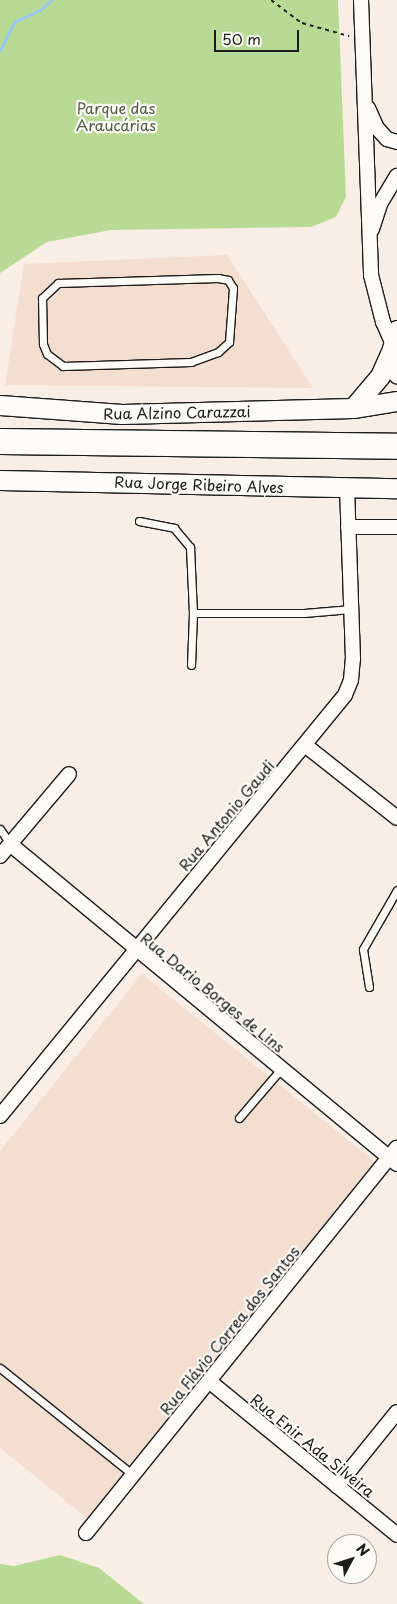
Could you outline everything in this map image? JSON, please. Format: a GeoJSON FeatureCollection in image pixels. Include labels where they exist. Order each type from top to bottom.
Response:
{"type":"FeatureCollection","features":[{"type":"Feature","properties":{"kind":"highway"},"geometry":{"type":"LineString","coordinates":[[0,427],[397,432]]}},
{"type":"Feature","properties":{"kind":"highway"},"geometry":{"type":"LineString","coordinates":[[0,441],[397,446]]}},
{"type":"Feature","properties":{"kind":"main road"},"geometry":{"type":"LineString","coordinates":[[394,341],[397,373]]}},
{"type":"Feature","properties":{"kind":"main road"},"geometry":{"type":"LineString","coordinates":[[353,408],[380,376],[394,341]]}},
{"type":"Feature","properties":{"kind":"main road","name":"Rua Alzino Carazzai"},"geometry":{"type":"LineString","coordinates":[[0,405],[122,414],[353,408],[397,401]]}},
{"type":"Feature","properties":{"kind":"main road","name":"Rua Jorge Ribeiro Alves"},"geometry":{"type":"LineString","coordinates":[[0,480],[397,488]]}},
{"type":"Feature","properties":{"kind":"street"},"geometry":{"type":"LineString","coordinates":[[361,0],[371,275],[383,322],[394,341]]}},
{"type":"Feature","properties":{"kind":"street"},"geometry":{"type":"LineString","coordinates":[[366,103],[377,128],[387,139],[397,142]]}},
{"type":"Feature","properties":{"kind":"street"},"geometry":{"type":"LineString","coordinates":[[369,237],[380,204],[397,176]]}},
{"type":"Feature","properties":{"kind":"street","name":"Rua Antonio Gaudi"},"geometry":{"type":"LineString","coordinates":[[0,1116],[306,745],[336,707],[351,680],[347,488]]}},
{"type":"Feature","properties":{"kind":"street"},"geometry":{"type":"LineString","coordinates":[[348,527],[397,527]]}},
{"type":"Feature","properties":{"kind":"street"},"geometry":{"type":"LineString","coordinates":[[306,745],[397,818]]}},
{"type":"Feature","properties":{"kind":"street"},"geometry":{"type":"LineString","coordinates":[[0,856],[69,774]]}},
{"type":"Feature","properties":{"kind":"street","name":"Rua Dario Borges de Lins"},"geometry":{"type":"LineString","coordinates":[[10,844],[281,1069],[394,1157]]}},
{"type":"Feature","properties":{"kind":"street","name":"Rua Flávio Correa dos Santos"},"geometry":{"type":"LineString","coordinates":[[86,1533],[394,1157]]}},
{"type":"Feature","properties":{"kind":"street","name":"Rua Enir Ada Silveira"},"geometry":{"type":"LineString","coordinates":[[209,1381],[397,1535]]}},
{"type":"Feature","properties":{"kind":"street"},"geometry":{"type":"LineString","coordinates":[[337,1486],[397,1412]]}},
{"type":"Feature","properties":{"kind":"lane"},"geometry":{"type":"LineString","coordinates":[[228,280],[234,296],[229,342],[218,352],[191,362],[62,366],[47,354],[43,344],[42,298],[58,283],[228,280]]}},
{"type":"Feature","properties":{"kind":"lane"},"geometry":{"type":"LineString","coordinates":[[139,521],[174,528],[184,537],[190,547],[193,613],[190,665]]}},
{"type":"Feature","properties":{"kind":"lane"},"geometry":{"type":"LineString","coordinates":[[193,613],[304,613],[351,609]]}},
{"type":"Feature","properties":{"kind":"lane"},"geometry":{"type":"LineString","coordinates":[[0,829],[10,844]]}},
{"type":"Feature","properties":{"kind":"lane"},"geometry":{"type":"LineString","coordinates":[[369,987],[363,949],[397,891]]}},
{"type":"Feature","properties":{"kind":"lane"},"geometry":{"type":"LineString","coordinates":[[240,1118],[281,1069]]}},
{"type":"Feature","properties":{"kind":"lane"},"geometry":{"type":"LineString","coordinates":[[0,1368],[133,1475]]}},
{"type":"Feature","properties":{"kind":"path"},"geometry":{"type":"LineString","coordinates":[[271,0],[302,23],[352,37]]}},
{"type":"Feature","properties":{"kind":"shaded area"},"geometry":{"type":"Polygon","coordinates":[[[227,255],[313,388],[5,385],[24,264],[227,255]]]}},
{"type":"Feature","properties":{"kind":"shaded area"},"geometry":{"type":"Polygon","coordinates":[[[142,974],[375,1162],[88,1519],[0,1448],[0,1151],[142,974]]]}},
{"type":"Feature","properties":{"kind":"green space","name":"Parque das Araucárias"},"geometry":{"type":"Polygon","coordinates":[[[0,0],[338,0],[346,197],[336,217],[311,227],[111,230],[47,242],[0,273],[0,0]]]}},
{"type":"Feature","properties":{"kind":"green space"},"geometry":{"type":"Polygon","coordinates":[[[60,1555],[99,1568],[144,1604],[0,1604],[0,1564],[14,1566],[60,1555]]]}},
{"type":"Feature","properties":{"kind":"waterway"},"geometry":{"type":"LineString","coordinates":[[0,50],[14,22],[40,10],[51,0]]}}]}
